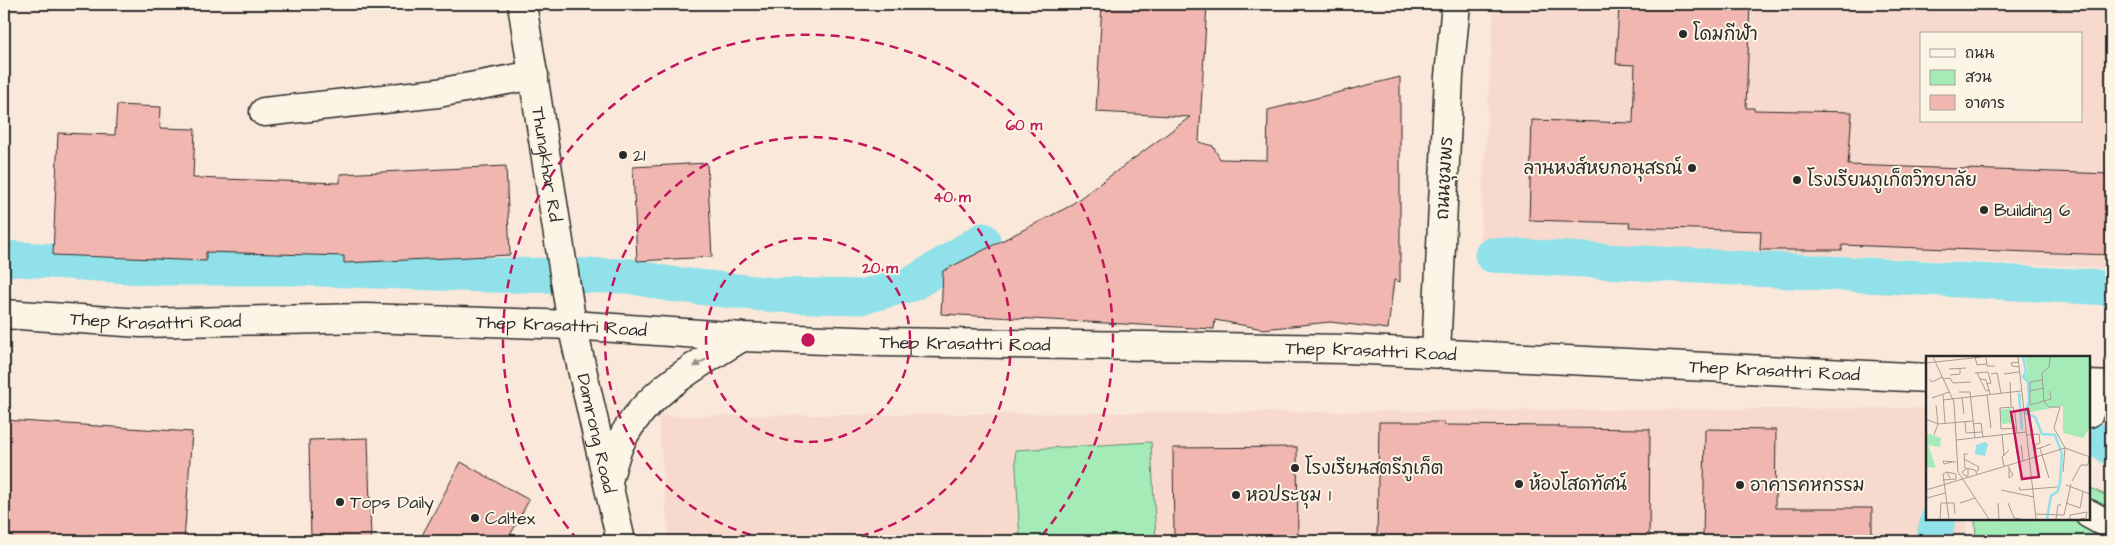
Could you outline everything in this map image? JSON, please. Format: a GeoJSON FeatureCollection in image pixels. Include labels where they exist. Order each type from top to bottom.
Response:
{"type":"FeatureCollection","features":[{"type":"Feature","properties":{"kind":"main road","name":"Thungkhar Rd"},"geometry":{"type":"LineString","coordinates":[[522,4],[570,313]]}},
{"type":"Feature","properties":{"kind":"main road","name":"ถนนชุมพร"},"geometry":{"type":"LineString","coordinates":[[1436,352],[1449,76],[1456,4]]}},
{"type":"Feature","properties":{"kind":"main road"},"geometry":{"type":"LineString","coordinates":[[264,112],[438,93],[534,75]]}},
{"type":"Feature","properties":{"kind":"main road","name":"Thep Krasattri Road"},"geometry":{"type":"LineString","coordinates":[[4,314],[141,322],[570,313],[742,337],[882,342],[1436,352],[1926,378]]}},
{"type":"Feature","properties":{"kind":"main road","name":"Damrong Road"},"geometry":{"type":"LineString","coordinates":[[570,313],[621,541]]}},
{"type":"Feature","properties":{"kind":"main road"},"geometry":{"type":"LineString","coordinates":[[608,481],[618,447],[622,440],[637,418],[661,391],[682,373],[742,337]]}},
{"type":"Feature","properties":{"kind":"main road"},"geometry":{"type":"LineString","coordinates":[[2090,515],[2111,526]]}},
{"type":"Feature","properties":{"kind":"shaded area","name":"โรงเรียนภูเก็ตวิทยาลัย"},"geometry":{"type":"Polygon","coordinates":[[[1494,4],[2111,4],[2111,268],[1480,239],[1494,4]]]}},
{"type":"Feature","properties":{"kind":"shaded area","name":"โรงเรียนสตรีภูเก็ต"},"geometry":{"type":"Polygon","coordinates":[[[1926,408],[1926,520],[1966,520],[1968,541],[669,541],[658,416],[1926,408]]]}},
{"type":"Feature","properties":{"kind":"green space"},"geometry":{"type":"Polygon","coordinates":[[[1932,4],[2111,4],[2111,10],[1932,4]]]}},
{"type":"Feature","properties":{"kind":"green space"},"geometry":{"type":"Polygon","coordinates":[[[1151,442],[1156,541],[1020,541],[1015,450],[1151,442]]]}},
{"type":"Feature","properties":{"kind":"green space"},"geometry":{"type":"Polygon","coordinates":[[[2090,488],[2111,498],[2111,541],[1976,541],[1975,520],[2090,520],[2090,488]]]}},
{"type":"Feature","properties":{"kind":"building"},"geometry":{"type":"Polygon","coordinates":[[[1102,4],[1207,4],[1199,142],[1213,146],[1220,159],[1267,160],[1268,110],[1400,77],[1400,282],[1394,280],[1388,329],[1330,322],[1263,329],[1215,320],[1214,329],[941,314],[943,271],[1068,207],[1190,117],[1096,112],[1102,4]]]}},
{"type":"Feature","properties":{"kind":"building"},"geometry":{"type":"Polygon","coordinates":[[[1619,4],[1750,4],[1746,108],[1754,108],[1754,110],[1852,112],[1848,165],[2111,174],[2111,255],[1842,245],[1842,250],[1760,250],[1761,231],[1629,227],[1630,223],[1529,220],[1532,120],[1633,123],[1635,65],[1616,64],[1619,4]]]}},
{"type":"Feature","properties":{"kind":"building"},"geometry":{"type":"Polygon","coordinates":[[[117,105],[161,107],[160,128],[195,129],[193,178],[340,183],[340,174],[506,166],[510,255],[344,263],[344,256],[206,252],[206,261],[53,255],[58,133],[115,135],[117,105]]]}},
{"type":"Feature","properties":{"kind":"building"},"geometry":{"type":"Polygon","coordinates":[[[707,163],[712,257],[637,261],[633,167],[707,163]]]}},
{"type":"Feature","properties":{"kind":"building"},"geometry":{"type":"Polygon","coordinates":[[[4,420],[192,432],[184,541],[4,541],[4,420]]]}},
{"type":"Feature","properties":{"kind":"building"},"geometry":{"type":"Polygon","coordinates":[[[1379,422],[1444,422],[1444,425],[1650,429],[1649,541],[1377,541],[1379,422]]]}},
{"type":"Feature","properties":{"kind":"building","name":"อาคารคหกรรม"},"geometry":{"type":"Polygon","coordinates":[[[1705,429],[1776,430],[1775,508],[1872,508],[1872,541],[1703,541],[1705,429]]]}},
{"type":"Feature","properties":{"kind":"building","name":"Tops Daily"},"geometry":{"type":"Polygon","coordinates":[[[368,438],[371,541],[311,541],[309,440],[368,438]]]}},
{"type":"Feature","properties":{"kind":"building","name":"หอประชุม 1"},"geometry":{"type":"Polygon","coordinates":[[[1297,447],[1298,541],[1174,541],[1173,448],[1297,447]]]}},
{"type":"Feature","properties":{"kind":"building","name":"Caltex"},"geometry":{"type":"Polygon","coordinates":[[[461,462],[529,500],[507,541],[419,541],[461,462]]]}},
{"type":"Feature","properties":{"kind":"waterway"},"geometry":{"type":"LineString","coordinates":[[4,258],[160,268],[293,268],[491,275],[630,276],[669,284],[774,295],[861,297],[912,284],[983,240]]}},
{"type":"Feature","properties":{"kind":"waterway"},"geometry":{"type":"LineString","coordinates":[[1492,255],[2111,288]]}},
{"type":"Feature","properties":{"kind":"waterway"},"geometry":{"type":"LineString","coordinates":[[2090,439],[2104,442],[2111,448]]}},
{"type":"Feature","properties":{"kind":"waterway"},"geometry":{"type":"LineString","coordinates":[[1933,541],[1938,520]]}},
{"type":"Feature","properties":{"kind":"place","name":"โดมกีฬา"},"geometry":{"type":"Point","coordinates":[1683,34]}},
{"type":"Feature","properties":{"kind":"place","name":"21"},"geometry":{"type":"Point","coordinates":[623,155]}},
{"type":"Feature","properties":{"kind":"place","name":"ลานหงส์หยกอนุสรณ์"},"geometry":{"type":"Point","coordinates":[1692,168]}},
{"type":"Feature","properties":{"kind":"place","name":"โรงเรียนภูเก็ตวิทยาลัย"},"geometry":{"type":"Point","coordinates":[1797,180]}},
{"type":"Feature","properties":{"kind":"place","name":"Building 6"},"geometry":{"type":"Point","coordinates":[1984,210]}},
{"type":"Feature","properties":{"kind":"place","name":"โรงเรียนสตรีภูเก็ต"},"geometry":{"type":"Point","coordinates":[1295,468]}},
{"type":"Feature","properties":{"kind":"place","name":"ห้องโสดทัศน์"},"geometry":{"type":"Point","coordinates":[1519,484]}},
{"type":"Feature","properties":{"kind":"place","name":"อาคารคหกรรม"},"geometry":{"type":"Point","coordinates":[1740,485]}},
{"type":"Feature","properties":{"kind":"place","name":"หอประชุม 1"},"geometry":{"type":"Point","coordinates":[1236,495]}},
{"type":"Feature","properties":{"kind":"place","name":"Tops Daily"},"geometry":{"type":"Point","coordinates":[340,502]}},
{"type":"Feature","properties":{"kind":"place","name":"Caltex"},"geometry":{"type":"Point","coordinates":[475,518]}}]}
